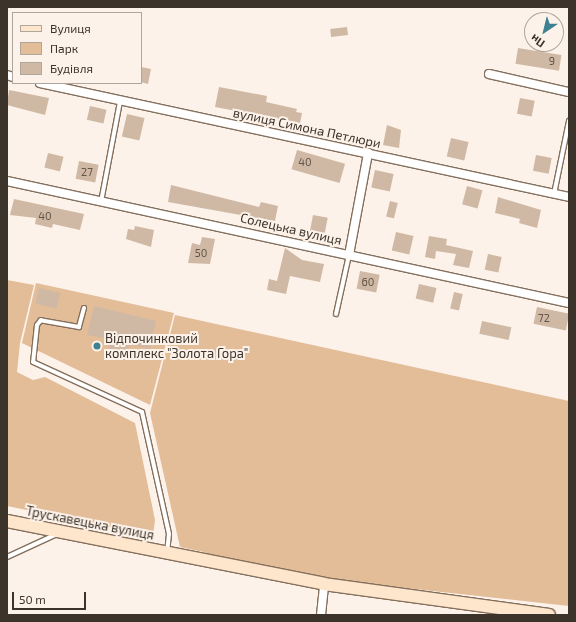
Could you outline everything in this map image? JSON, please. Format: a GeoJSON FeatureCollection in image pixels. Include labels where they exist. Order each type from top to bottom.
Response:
{"type":"FeatureCollection","features":[{"type":"Feature","properties":{"kind":"main road","name":"Трускавецька вулиця"},"geometry":{"type":"LineString","coordinates":[[7,521],[324,584],[549,615]]}},
{"type":"Feature","properties":{"kind":"street"},"geometry":{"type":"LineString","coordinates":[[490,74],[569,92]]}},
{"type":"Feature","properties":{"kind":"street","name":"вулиця Симона Петлюри"},"geometry":{"type":"LineString","coordinates":[[44,84],[569,197]]}},
{"type":"Feature","properties":{"kind":"street"},"geometry":{"type":"LineString","coordinates":[[349,255],[368,153]]}},
{"type":"Feature","properties":{"kind":"street","name":"Солецька вулиця"},"geometry":{"type":"LineString","coordinates":[[7,181],[569,304]]}},
{"type":"Feature","properties":{"kind":"street"},"geometry":{"type":"LineString","coordinates":[[321,615],[324,584]]}},
{"type":"Feature","properties":{"kind":"lane"},"geometry":{"type":"LineString","coordinates":[[101,202],[120,101]]}},
{"type":"Feature","properties":{"kind":"lane"},"geometry":{"type":"LineString","coordinates":[[554,194],[569,122]]}},
{"type":"Feature","properties":{"kind":"lane"},"geometry":{"type":"LineString","coordinates":[[336,314],[349,255]]}},
{"type":"Feature","properties":{"kind":"lane"},"geometry":{"type":"LineString","coordinates":[[84,308],[79,327],[41,320],[37,325],[33,362],[142,412],[169,534],[167,552]]}},
{"type":"Feature","properties":{"kind":"lane"},"geometry":{"type":"LineString","coordinates":[[7,557],[61,532]]}},
{"type":"Feature","properties":{"kind":"green space"},"geometry":{"type":"Polygon","coordinates":[[[7,280],[34,285],[20,343],[17,372],[33,380],[45,377],[135,423],[155,520],[153,536],[7,506],[7,280]]]}},
{"type":"Feature","properties":{"kind":"green space","name":"Відпочинковий комплекс \"Золота Гора\""},"geometry":{"type":"Polygon","coordinates":[[[36,283],[174,313],[150,405],[22,343],[36,283]]]}},
{"type":"Feature","properties":{"kind":"green space"},"geometry":{"type":"Polygon","coordinates":[[[175,315],[569,401],[569,606],[351,582],[211,557],[204,552],[180,547],[150,413],[175,315]]]}},
{"type":"Feature","properties":{"kind":"building"},"geometry":{"type":"Polygon","coordinates":[[[347,27],[348,35],[331,37],[330,29],[347,27]]]}},
{"type":"Feature","properties":{"kind":"building"},"geometry":{"type":"Polygon","coordinates":[[[518,48],[524,49],[524,52],[543,52],[561,55],[559,71],[515,64],[518,48]]]}},
{"type":"Feature","properties":{"kind":"building"},"geometry":{"type":"Polygon","coordinates":[[[142,67],[151,69],[148,84],[142,82],[142,67]]]}},
{"type":"Feature","properties":{"kind":"building"},"geometry":{"type":"Polygon","coordinates":[[[219,87],[267,96],[266,102],[297,109],[296,112],[302,113],[300,123],[215,107],[219,87]]]}},
{"type":"Feature","properties":{"kind":"building"},"geometry":{"type":"Polygon","coordinates":[[[9,90],[49,98],[45,115],[7,105],[9,90]]]}},
{"type":"Feature","properties":{"kind":"building"},"geometry":{"type":"Polygon","coordinates":[[[520,98],[535,101],[532,117],[517,114],[520,98]]]}},
{"type":"Feature","properties":{"kind":"building"},"geometry":{"type":"Polygon","coordinates":[[[90,106],[107,110],[103,123],[87,120],[90,106]]]}},
{"type":"Feature","properties":{"kind":"building"},"geometry":{"type":"Polygon","coordinates":[[[127,114],[145,118],[139,140],[122,136],[127,114]]]}},
{"type":"Feature","properties":{"kind":"building"},"geometry":{"type":"Polygon","coordinates":[[[387,125],[401,130],[399,148],[383,145],[387,125]]]}},
{"type":"Feature","properties":{"kind":"building"},"geometry":{"type":"Polygon","coordinates":[[[451,138],[469,142],[464,161],[447,157],[451,138]]]}},
{"type":"Feature","properties":{"kind":"building"},"geometry":{"type":"Polygon","coordinates":[[[297,150],[345,164],[340,183],[291,169],[297,150]]]}},
{"type":"Feature","properties":{"kind":"building"},"geometry":{"type":"Polygon","coordinates":[[[48,153],[64,157],[60,171],[44,168],[48,153]]]}},
{"type":"Feature","properties":{"kind":"building"},"geometry":{"type":"Polygon","coordinates":[[[536,155],[552,158],[549,174],[533,171],[536,155]]]}},
{"type":"Feature","properties":{"kind":"building"},"geometry":{"type":"Polygon","coordinates":[[[79,161],[99,165],[95,182],[76,179],[79,161]]]}},
{"type":"Feature","properties":{"kind":"building"},"geometry":{"type":"Polygon","coordinates":[[[375,170],[394,174],[390,192],[371,188],[375,170]]]}},
{"type":"Feature","properties":{"kind":"building"},"geometry":{"type":"Polygon","coordinates":[[[171,185],[259,207],[261,202],[278,206],[275,221],[168,202],[171,185]]]}},
{"type":"Feature","properties":{"kind":"building"},"geometry":{"type":"Polygon","coordinates":[[[467,186],[482,190],[478,208],[462,204],[467,186]]]}},
{"type":"Feature","properties":{"kind":"building"},"geometry":{"type":"Polygon","coordinates":[[[498,197],[541,210],[537,228],[519,223],[520,219],[495,213],[498,197]]]}},
{"type":"Feature","properties":{"kind":"building"},"geometry":{"type":"Polygon","coordinates":[[[14,199],[84,214],[80,230],[53,224],[52,228],[35,224],[36,218],[10,215],[14,199]]]}},
{"type":"Feature","properties":{"kind":"building"},"geometry":{"type":"Polygon","coordinates":[[[390,201],[398,203],[394,218],[386,217],[390,201]]]}},
{"type":"Feature","properties":{"kind":"building"},"geometry":{"type":"Polygon","coordinates":[[[313,215],[328,218],[324,236],[310,233],[313,215]]]}},
{"type":"Feature","properties":{"kind":"building"},"geometry":{"type":"Polygon","coordinates":[[[135,226],[154,230],[151,247],[126,239],[128,229],[134,230],[135,226]]]}},
{"type":"Feature","properties":{"kind":"building"},"geometry":{"type":"Polygon","coordinates":[[[396,232],[414,236],[409,255],[392,251],[396,232]]]}},
{"type":"Feature","properties":{"kind":"building"},"geometry":{"type":"Polygon","coordinates":[[[429,236],[447,239],[446,245],[473,251],[469,268],[453,265],[456,254],[436,251],[435,259],[425,257],[429,236]]]}},
{"type":"Feature","properties":{"kind":"building"},"geometry":{"type":"Polygon","coordinates":[[[202,237],[215,239],[210,264],[188,263],[192,243],[200,245],[202,237]]]}},
{"type":"Feature","properties":{"kind":"building"},"geometry":{"type":"Polygon","coordinates":[[[285,248],[302,260],[324,264],[320,282],[290,276],[286,294],[267,290],[269,279],[277,281],[285,248]]]}},
{"type":"Feature","properties":{"kind":"building"},"geometry":{"type":"Polygon","coordinates":[[[488,254],[502,257],[498,273],[485,270],[488,254]]]}},
{"type":"Feature","properties":{"kind":"building"},"geometry":{"type":"Polygon","coordinates":[[[360,271],[380,275],[376,292],[357,289],[360,271]]]}},
{"type":"Feature","properties":{"kind":"building"},"geometry":{"type":"Polygon","coordinates":[[[419,284],[437,288],[433,303],[416,299],[419,284]]]}},
{"type":"Feature","properties":{"kind":"building"},"geometry":{"type":"Polygon","coordinates":[[[39,288],[60,293],[57,309],[35,304],[39,288]]]}},
{"type":"Feature","properties":{"kind":"building"},"geometry":{"type":"Polygon","coordinates":[[[454,292],[463,294],[459,311],[450,309],[454,292]]]}},
{"type":"Feature","properties":{"kind":"building"},"geometry":{"type":"Polygon","coordinates":[[[94,306],[156,321],[150,349],[131,345],[122,352],[110,349],[104,338],[87,335],[94,306]]]}},
{"type":"Feature","properties":{"kind":"building"},"geometry":{"type":"Polygon","coordinates":[[[537,307],[569,314],[566,330],[533,324],[537,307]]]}},
{"type":"Feature","properties":{"kind":"building"},"geometry":{"type":"Polygon","coordinates":[[[482,321],[511,327],[509,340],[479,334],[482,321]]]}},
{"type":"Feature","properties":{"kind":"place","name":"Відпочинковий комплекс \"Золота Гора\""},"geometry":{"type":"Point","coordinates":[97,346]}}]}
